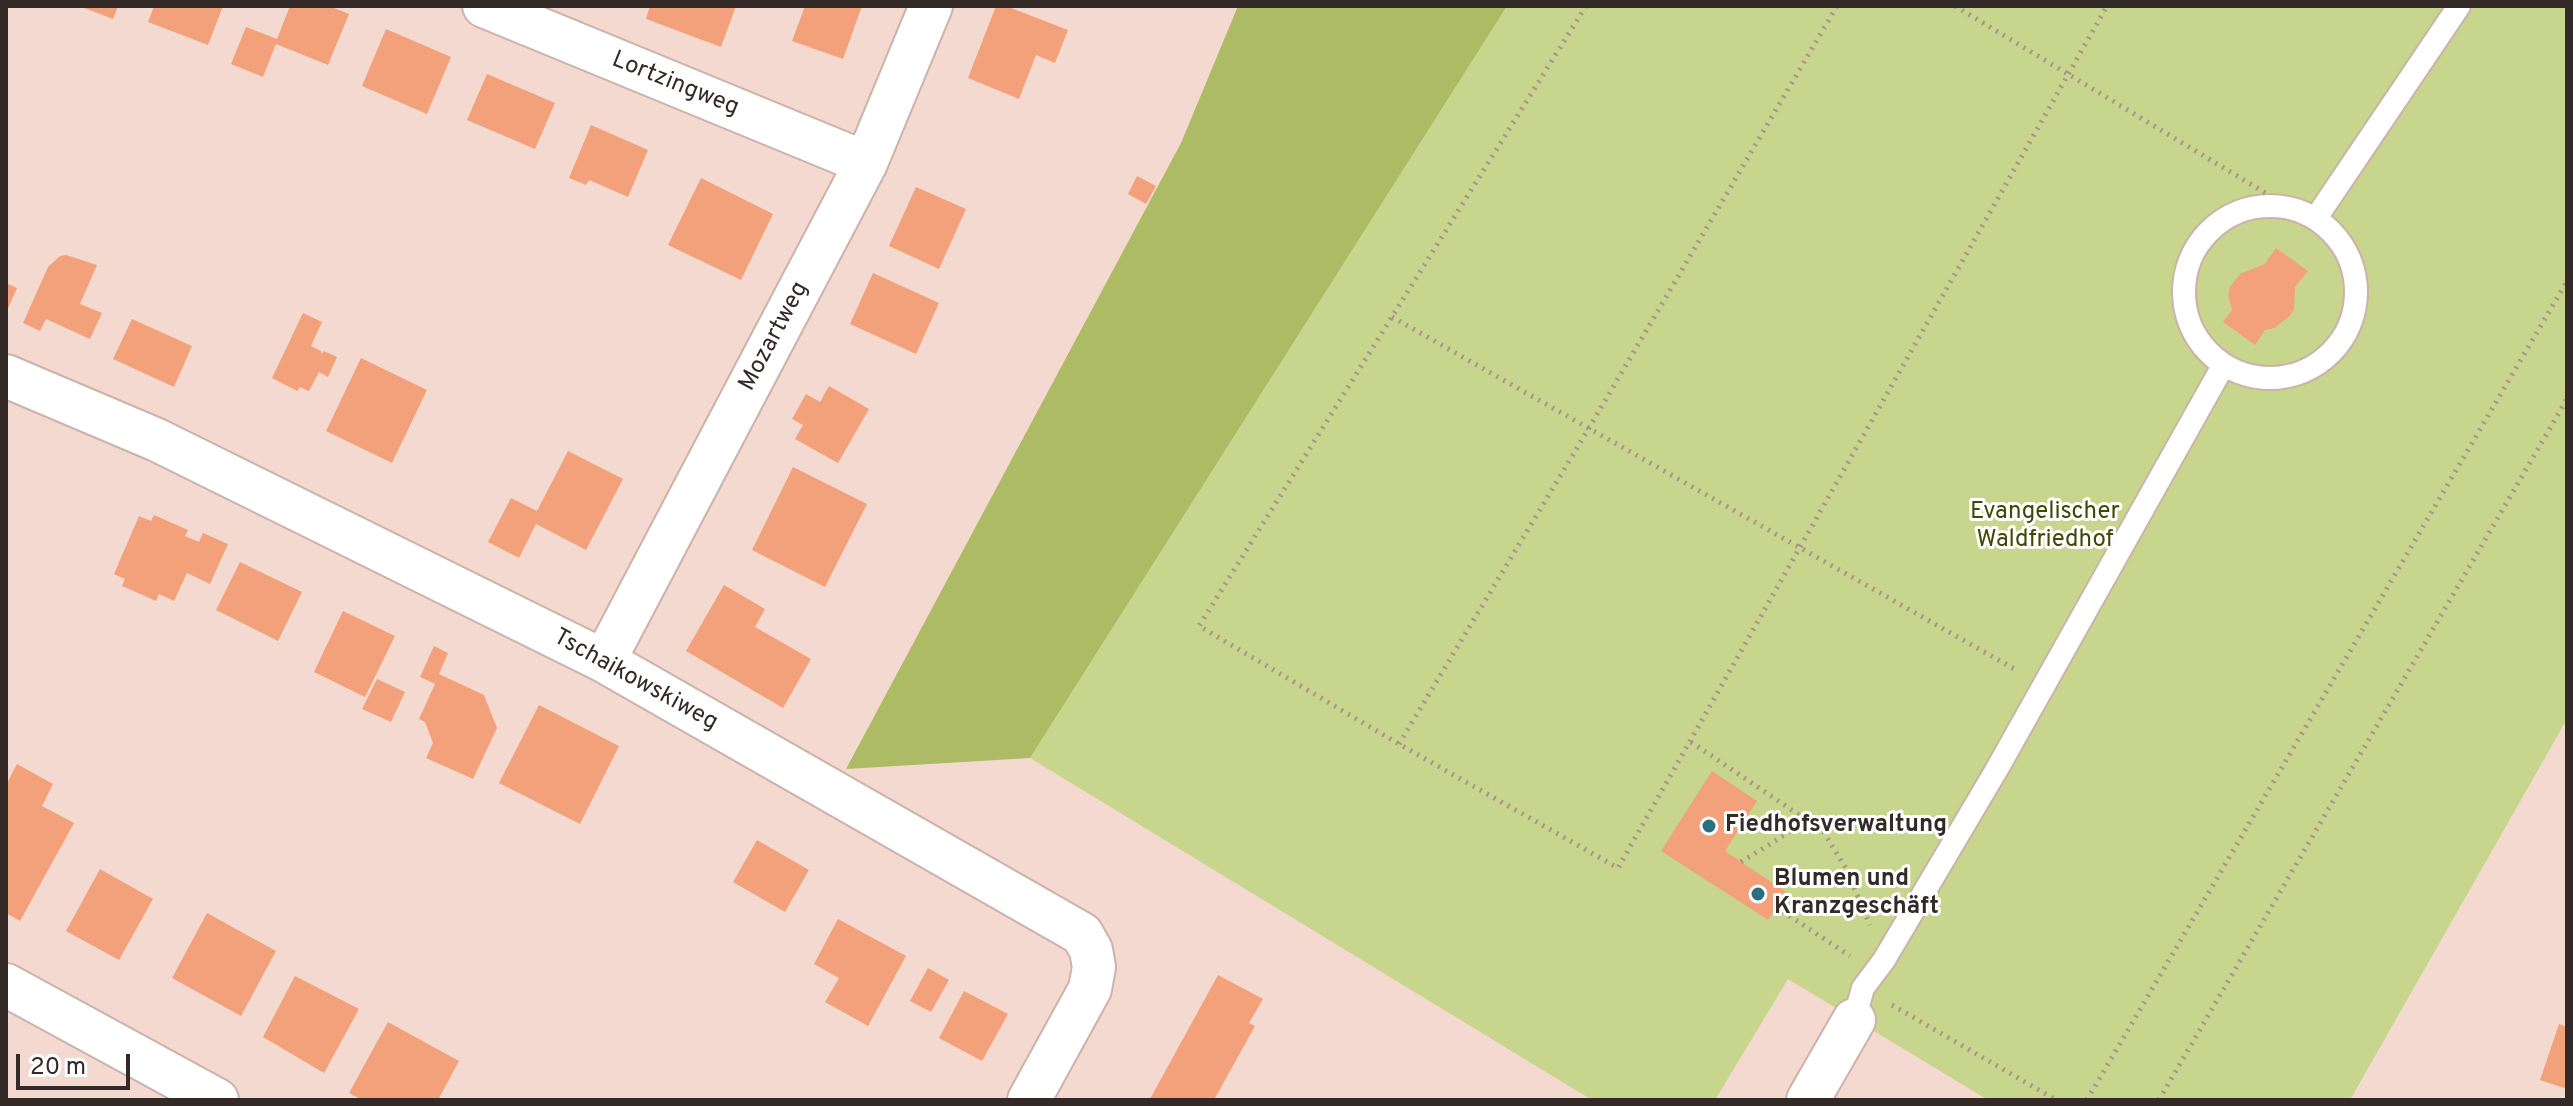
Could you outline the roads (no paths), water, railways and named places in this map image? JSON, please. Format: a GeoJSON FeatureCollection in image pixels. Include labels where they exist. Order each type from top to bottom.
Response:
{"type":"FeatureCollection","features":[{"type":"Feature","properties":{"kind":"street","name":"Lortzingweg"},"geometry":{"type":"LineString","coordinates":[[484,6],[866,163]]}},
{"type":"Feature","properties":{"kind":"street","name":"Mozartweg"},"geometry":{"type":"LineString","coordinates":[[604,661],[866,163],[931,6]]}},
{"type":"Feature","properties":{"kind":"street","name":"Tschaikowskiweg"},"geometry":{"type":"LineString","coordinates":[[6,376],[157,440],[604,661],[1082,934],[1091,950],[1094,967],[1090,989],[1033,1099]]}},
{"type":"Feature","properties":{"kind":"street"},"geometry":{"type":"LineString","coordinates":[[6,985],[217,1100]]}},
{"type":"Feature","properties":{"kind":"street"},"geometry":{"type":"LineString","coordinates":[[1808,1100],[1869,985]]}},
{"type":"Feature","properties":{"kind":"lane"},"geometry":{"type":"LineString","coordinates":[[2316,218],[2459,6]]}},
{"type":"Feature","properties":{"kind":"lane"},"geometry":{"type":"LineString","coordinates":[[2257,206],[2287,206],[2316,218],[2336,236],[2351,259],[2357,286],[2354,313],[2344,338],[2326,359],[2302,373],[2276,378],[2248,377],[2223,366],[2201,345],[2186,318],[2182,288],[2189,259],[2205,233],[2229,215],[2257,206]]}},
{"type":"Feature","properties":{"kind":"lane"},"geometry":{"type":"LineString","coordinates":[[1869,985],[2043,686],[2223,366]]}},
{"type":"Feature","properties":{"kind":"place","name":"Fiedhofsverwaltung"},"geometry":{"type":"Point","coordinates":[1709,826]}},
{"type":"Feature","properties":{"kind":"place","name":"Blumen und Kranzgeschäft"},"geometry":{"type":"Point","coordinates":[1758,894]}},
{"type":"Feature","properties":{"kind":"park label","name":"Evangelischer Waldfriedhof"},"geometry":{"type":"Point","coordinates":[2045,527]}}]}
